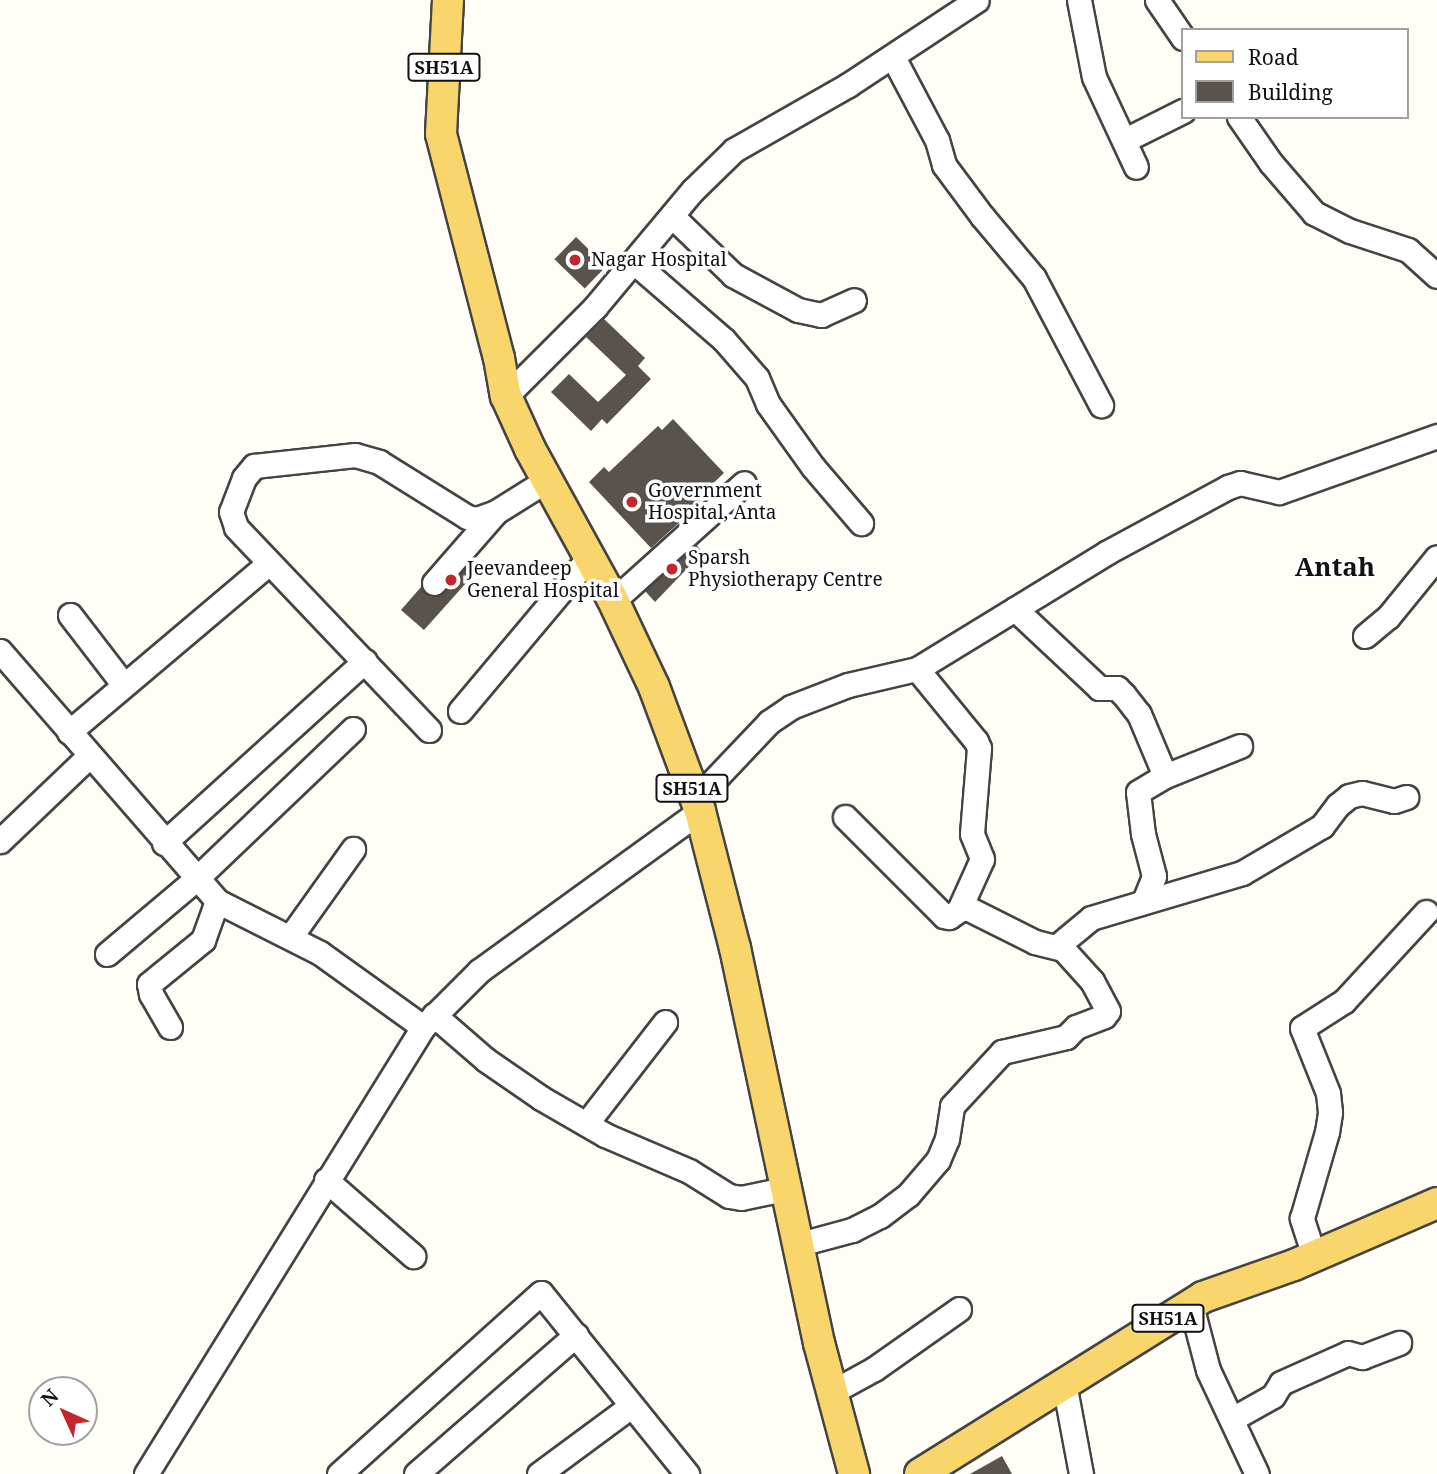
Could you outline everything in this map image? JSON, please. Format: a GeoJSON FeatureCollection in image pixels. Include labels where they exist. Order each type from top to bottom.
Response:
{"type":"FeatureCollection","features":[{"type":"Feature","properties":{"kind":"main road","name":"SH51A"},"geometry":{"type":"LineString","coordinates":[[447,0],[441,134],[499,358],[506,396],[547,481],[613,601],[666,714],[698,805],[735,948],[832,1392],[854,1474]]}},
{"type":"Feature","properties":{"kind":"main road","name":"SH51A"},"geometry":{"type":"LineString","coordinates":[[920,1474],[1213,1293],[1314,1256],[1437,1203]]}},
{"type":"Feature","properties":{"kind":"street"},"geometry":{"type":"LineString","coordinates":[[506,396],[595,307],[705,178],[734,150],[893,57],[977,0]]}},
{"type":"Feature","properties":{"kind":"street"},"geometry":{"type":"LineString","coordinates":[[1079,0],[1094,77],[1136,167]]}},
{"type":"Feature","properties":{"kind":"street"},"geometry":{"type":"LineString","coordinates":[[1157,0],[1182,37]]}},
{"type":"Feature","properties":{"kind":"street"},"geometry":{"type":"LineString","coordinates":[[893,57],[937,139],[944,165],[1034,278],[1101,405]]}},
{"type":"Feature","properties":{"kind":"street"},"geometry":{"type":"LineString","coordinates":[[1125,140],[1182,112]]}},
{"type":"Feature","properties":{"kind":"street"},"geometry":{"type":"LineString","coordinates":[[1240,119],[1271,163],[1314,213],[1350,231],[1408,250],[1437,276]]}},
{"type":"Feature","properties":{"kind":"street"},"geometry":{"type":"LineString","coordinates":[[672,216],[733,275],[797,310],[820,315],[854,300]]}},
{"type":"Feature","properties":{"kind":"street"},"geometry":{"type":"LineString","coordinates":[[634,262],[724,341],[757,378],[768,404],[813,467],[861,523]]}},
{"type":"Feature","properties":{"kind":"street"},"geometry":{"type":"LineString","coordinates":[[146,1474],[326,1180],[428,1021],[479,971],[698,805],[769,722],[791,707],[848,685],[917,669],[1106,553],[1228,487],[1240,483],[1279,492],[1437,436]]}},
{"type":"Feature","properties":{"kind":"street"},"geometry":{"type":"LineString","coordinates":[[429,730],[268,564],[236,527],[231,516],[246,474],[254,466],[355,454],[379,461],[467,517],[480,518],[496,512],[547,481]]}},
{"type":"Feature","properties":{"kind":"street"},"geometry":{"type":"LineString","coordinates":[[613,601],[744,483]]}},
{"type":"Feature","properties":{"kind":"street"},"geometry":{"type":"LineString","coordinates":[[434,583],[496,512]]}},
{"type":"Feature","properties":{"kind":"street"},"geometry":{"type":"LineString","coordinates":[[1365,636],[1388,617],[1437,556]]}},
{"type":"Feature","properties":{"kind":"street"},"geometry":{"type":"LineString","coordinates":[[460,711],[589,557]]}},
{"type":"Feature","properties":{"kind":"street"},"geometry":{"type":"LineString","coordinates":[[69,732],[268,564]]}},
{"type":"Feature","properties":{"kind":"street"},"geometry":{"type":"LineString","coordinates":[[1015,609],[1099,688],[1117,688],[1124,695],[1139,714],[1166,776]]}},
{"type":"Feature","properties":{"kind":"street"},"geometry":{"type":"LineString","coordinates":[[70,615],[124,685]]}},
{"type":"Feature","properties":{"kind":"street"},"geometry":{"type":"LineString","coordinates":[[0,651],[217,901],[291,936],[428,1021],[514,1081],[586,1125],[689,1171],[734,1199],[789,1188]]}},
{"type":"Feature","properties":{"kind":"street"},"geometry":{"type":"LineString","coordinates":[[164,843],[365,662]]}},
{"type":"Feature","properties":{"kind":"street"},"geometry":{"type":"LineString","coordinates":[[845,817],[944,916],[949,917],[959,909],[982,859],[972,834],[979,748],[917,669]]}},
{"type":"Feature","properties":{"kind":"street"},"geometry":{"type":"LineString","coordinates":[[107,954],[196,879],[353,729]]}},
{"type":"Feature","properties":{"kind":"street"},"geometry":{"type":"LineString","coordinates":[[1144,901],[1154,876],[1143,834],[1138,792],[1166,776],[1240,746]]}},
{"type":"Feature","properties":{"kind":"street"},"geometry":{"type":"LineString","coordinates":[[0,841],[89,756]]}},
{"type":"Feature","properties":{"kind":"street"},"geometry":{"type":"LineString","coordinates":[[1056,947],[1085,921],[1242,873],[1322,826],[1338,804],[1349,796],[1362,793],[1394,801],[1406,797]]}},
{"type":"Feature","properties":{"kind":"street"},"geometry":{"type":"LineString","coordinates":[[291,936],[353,849]]}},
{"type":"Feature","properties":{"kind":"street"},"geometry":{"type":"LineString","coordinates":[[170,1027],[148,986],[205,938],[217,901]]}},
{"type":"Feature","properties":{"kind":"street"},"geometry":{"type":"LineString","coordinates":[[800,1244],[852,1230],[880,1216],[908,1195],[942,1153],[952,1106],[1002,1052],[1066,1037],[1076,1027],[1106,1015],[1107,1009],[1092,981],[1077,961],[1056,947],[1035,942],[970,909],[959,909]]}},
{"type":"Feature","properties":{"kind":"street"},"geometry":{"type":"LineString","coordinates":[[1314,1256],[1302,1218],[1328,1132],[1330,1112],[1328,1093],[1302,1028],[1343,1001],[1426,912]]}},
{"type":"Feature","properties":{"kind":"street"},"geometry":{"type":"LineString","coordinates":[[586,1125],[665,1021]]}},
{"type":"Feature","properties":{"kind":"street"},"geometry":{"type":"LineString","coordinates":[[326,1180],[413,1256]]}},
{"type":"Feature","properties":{"kind":"street"},"geometry":{"type":"LineString","coordinates":[[339,1474],[541,1294],[687,1474]]}},
{"type":"Feature","properties":{"kind":"street"},"geometry":{"type":"LineString","coordinates":[[1191,1305],[1208,1370],[1258,1474]]}},
{"type":"Feature","properties":{"kind":"street"},"geometry":{"type":"LineString","coordinates":[[832,1392],[874,1369],[959,1309]]}},
{"type":"Feature","properties":{"kind":"street"},"geometry":{"type":"LineString","coordinates":[[416,1474],[576,1335]]}},
{"type":"Feature","properties":{"kind":"street"},"geometry":{"type":"LineString","coordinates":[[1232,1419],[1273,1396],[1281,1383],[1348,1353],[1362,1357],[1399,1343]]}},
{"type":"Feature","properties":{"kind":"street"},"geometry":{"type":"LineString","coordinates":[[1064,1384],[1081,1474]]}},
{"type":"Feature","properties":{"kind":"street"},"geometry":{"type":"LineString","coordinates":[[539,1474],[631,1406]]}},
{"type":"Feature","properties":{"kind":"building"},"geometry":{"type":"Polygon","coordinates":[[[576,237],[606,266],[585,288],[554,259],[576,237]]]}},
{"type":"Feature","properties":{"kind":"building"},"geometry":{"type":"Polygon","coordinates":[[[604,319],[645,358],[638,366],[651,379],[607,424],[602,419],[591,431],[551,392],[569,374],[598,402],[626,375],[586,337],[604,319]]]}},
{"type":"Feature","properties":{"kind":"building"},"geometry":{"type":"Polygon","coordinates":[[[673,419],[724,473],[700,496],[702,499],[682,520],[651,548],[589,482],[604,467],[609,472],[658,426],[662,430],[673,419]]]}},
{"type":"Feature","properties":{"kind":"building"},"geometry":{"type":"Polygon","coordinates":[[[696,545],[703,552],[655,602],[645,591],[696,545]]]}},
{"type":"Feature","properties":{"kind":"building"},"geometry":{"type":"Polygon","coordinates":[[[467,566],[475,573],[424,630],[401,610],[421,587],[431,597],[439,596],[467,566]]]}},
{"type":"Feature","properties":{"kind":"building"},"geometry":{"type":"Polygon","coordinates":[[[1002,1456],[1012,1474],[970,1474],[1002,1456]]]}},
{"type":"Feature","properties":{"kind":"place","name":"Nagar Hospital"},"geometry":{"type":"Point","coordinates":[575,260]}},
{"type":"Feature","properties":{"kind":"place","name":"Government Hospital, Anta"},"geometry":{"type":"Point","coordinates":[632,502]}},
{"type":"Feature","properties":{"kind":"place","name":"Sparsh Physiotherapy Centre"},"geometry":{"type":"Point","coordinates":[672,569]}},
{"type":"Feature","properties":{"kind":"place","name":"Jeevandeep General Hospital"},"geometry":{"type":"Point","coordinates":[451,580]}},
{"type":"Feature","properties":{"kind":"district","name":"Antah"},"geometry":{"type":"Point","coordinates":[1335,567]}}]}
